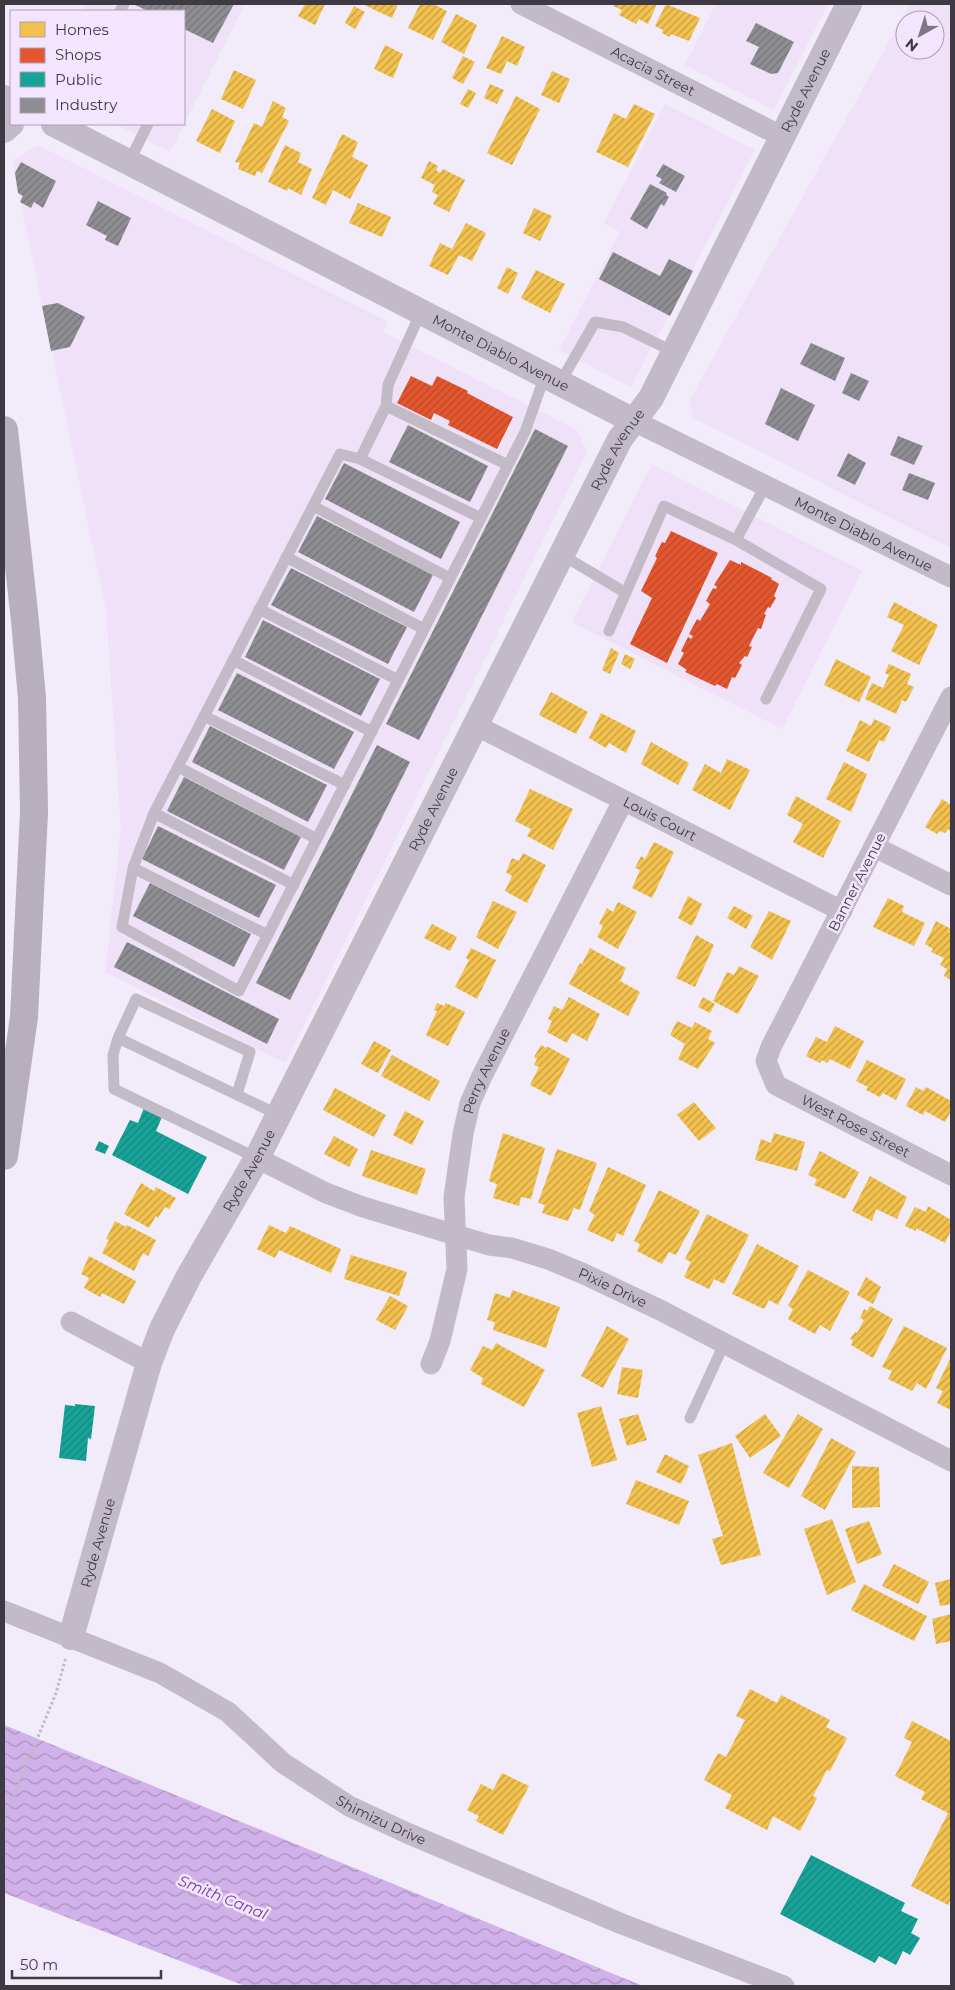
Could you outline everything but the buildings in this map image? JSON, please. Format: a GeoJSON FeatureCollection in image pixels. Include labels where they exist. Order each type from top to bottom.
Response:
{"type":"FeatureCollection","features":[{"type":"Feature","properties":{"kind":"highway"},"geometry":{"type":"LineString","coordinates":[[4,430],[30,678],[34,812],[24,1018],[4,1156]]}},
{"type":"Feature","properties":{"kind":"street","name":"Acacia Street"},"geometry":{"type":"LineString","coordinates":[[521,4],[783,137]]}},
{"type":"Feature","properties":{"kind":"street","name":"Ryde Avenue"},"geometry":{"type":"LineString","coordinates":[[71,1636],[149,1363],[162,1329],[189,1276],[257,1158],[620,440],[652,398],[849,4]]}},
{"type":"Feature","properties":{"kind":"street","name":"Monte Diablo Avenue"},"geometry":{"type":"LineString","coordinates":[[56,125],[634,421],[951,577]]}},
{"type":"Feature","properties":{"kind":"street","name":"Banner Avenue"},"geometry":{"type":"LineString","coordinates":[[767,1068],[766,1062],[772,1047],[951,697]]}},
{"type":"Feature","properties":{"kind":"street","name":"Louis Court"},"geometry":{"type":"LineString","coordinates":[[476,726],[842,911]]}},
{"type":"Feature","properties":{"kind":"street","name":"Perry Avenue"},"geometry":{"type":"LineString","coordinates":[[431,1364],[440,1341],[457,1269],[458,1257],[454,1234],[454,1197],[463,1134],[470,1103],[623,801]]}},
{"type":"Feature","properties":{"kind":"street"},"geometry":{"type":"LineString","coordinates":[[875,847],[951,886]]}},
{"type":"Feature","properties":{"kind":"street","name":"West Rose Street"},"geometry":{"type":"LineString","coordinates":[[767,1068],[776,1085],[951,1175]]}},
{"type":"Feature","properties":{"kind":"street","name":"Pixie Drive"},"geometry":{"type":"LineString","coordinates":[[257,1158],[326,1193],[354,1204],[394,1218],[419,1223],[489,1245],[521,1251],[584,1274],[951,1461]]}},
{"type":"Feature","properties":{"kind":"street"},"geometry":{"type":"LineString","coordinates":[[71,1322],[149,1363]]}},
{"type":"Feature","properties":{"kind":"street","name":"Shimizu Drive"},"geometry":{"type":"LineString","coordinates":[[4,1611],[71,1636],[160,1673],[228,1712],[283,1763],[349,1806],[407,1833],[622,1924],[784,1986]]}},
{"type":"Feature","properties":{"kind":"lane"},"geometry":{"type":"LineString","coordinates":[[129,162],[148,125]]}},
{"type":"Feature","properties":{"kind":"lane"},"geometry":{"type":"LineString","coordinates":[[360,459],[386,406],[388,385],[421,312]]}},
{"type":"Feature","properties":{"kind":"lane"},"geometry":{"type":"LineString","coordinates":[[481,518],[360,459],[340,454],[154,813],[133,868],[122,927],[239,992],[552,379],[595,322],[623,327],[674,352]]}},
{"type":"Feature","properties":{"kind":"lane"},"geometry":{"type":"LineString","coordinates":[[386,406],[508,465]]}},
{"type":"Feature","properties":{"kind":"lane"},"geometry":{"type":"LineString","coordinates":[[736,540],[765,486]]}},
{"type":"Feature","properties":{"kind":"lane"},"geometry":{"type":"LineString","coordinates":[[313,506],[450,578]]}},
{"type":"Feature","properties":{"kind":"lane"},"geometry":{"type":"LineString","coordinates":[[609,631],[664,506],[736,540],[821,589],[766,699]]}},
{"type":"Feature","properties":{"kind":"lane"},"geometry":{"type":"LineString","coordinates":[[562,556],[626,593]]}},
{"type":"Feature","properties":{"kind":"lane"},"geometry":{"type":"LineString","coordinates":[[286,557],[424,629]]}},
{"type":"Feature","properties":{"kind":"lane"},"geometry":{"type":"LineString","coordinates":[[259,609],[398,680]]}},
{"type":"Feature","properties":{"kind":"lane"},"geometry":{"type":"LineString","coordinates":[[233,660],[372,732]]}},
{"type":"Feature","properties":{"kind":"lane"},"geometry":{"type":"LineString","coordinates":[[204,716],[345,785]]}},
{"type":"Feature","properties":{"kind":"lane"},"geometry":{"type":"LineString","coordinates":[[178,767],[317,839]]}},
{"type":"Feature","properties":{"kind":"lane"},"geometry":{"type":"LineString","coordinates":[[154,813],[294,885]]}},
{"type":"Feature","properties":{"kind":"lane"},"geometry":{"type":"LineString","coordinates":[[133,868],[268,935]]}},
{"type":"Feature","properties":{"kind":"lane"},"geometry":{"type":"LineString","coordinates":[[237,1094],[250,1052],[136,998],[118,1038],[113,1055],[114,1089],[257,1158]]}},
{"type":"Feature","properties":{"kind":"lane"},"geometry":{"type":"LineString","coordinates":[[118,1038],[279,1115]]}},
{"type":"Feature","properties":{"kind":"lane"},"geometry":{"type":"LineString","coordinates":[[690,1418],[724,1344]]}},
{"type":"Feature","properties":{"kind":"path"},"geometry":{"type":"LineString","coordinates":[[4,1820],[56,1693],[71,1636]]}},
{"type":"Feature","properties":{"kind":"shaded area"},"geometry":{"type":"Polygon","coordinates":[[[86,4],[245,4],[185,122],[185,10],[83,10],[86,4]]]}},
{"type":"Feature","properties":{"kind":"shaded area"},"geometry":{"type":"Polygon","coordinates":[[[716,4],[828,4],[774,110],[685,65],[716,4]]]}},
{"type":"Feature","properties":{"kind":"shaded area"},"geometry":{"type":"Polygon","coordinates":[[[910,4],[951,4],[951,548],[693,418],[689,401],[895,31],[895,60],[945,60],[945,10],[907,10],[910,4]]]}},
{"type":"Feature","properties":{"kind":"shaded area"},"geometry":{"type":"Polygon","coordinates":[[[665,104],[755,150],[631,387],[559,350],[620,232],[604,223],[665,104]]]}},
{"type":"Feature","properties":{"kind":"shaded area"},"geometry":{"type":"Polygon","coordinates":[[[117,125],[184,125],[170,152],[117,125]]]}},
{"type":"Feature","properties":{"kind":"shaded area"},"geometry":{"type":"Polygon","coordinates":[[[38,145],[388,322],[383,332],[577,430],[587,452],[285,1063],[105,972],[121,829],[106,610],[12,161],[38,145]]]}},
{"type":"Feature","properties":{"kind":"shaded area"},"geometry":{"type":"Polygon","coordinates":[[[652,464],[862,571],[782,729],[572,622],[652,464]]]}},
{"type":"Feature","properties":{"kind":"water","name":"Smith Canal"},"geometry":{"type":"Polygon","coordinates":[[[4,1725],[643,1986],[245,1986],[4,1893],[4,1725]]]}}]}
